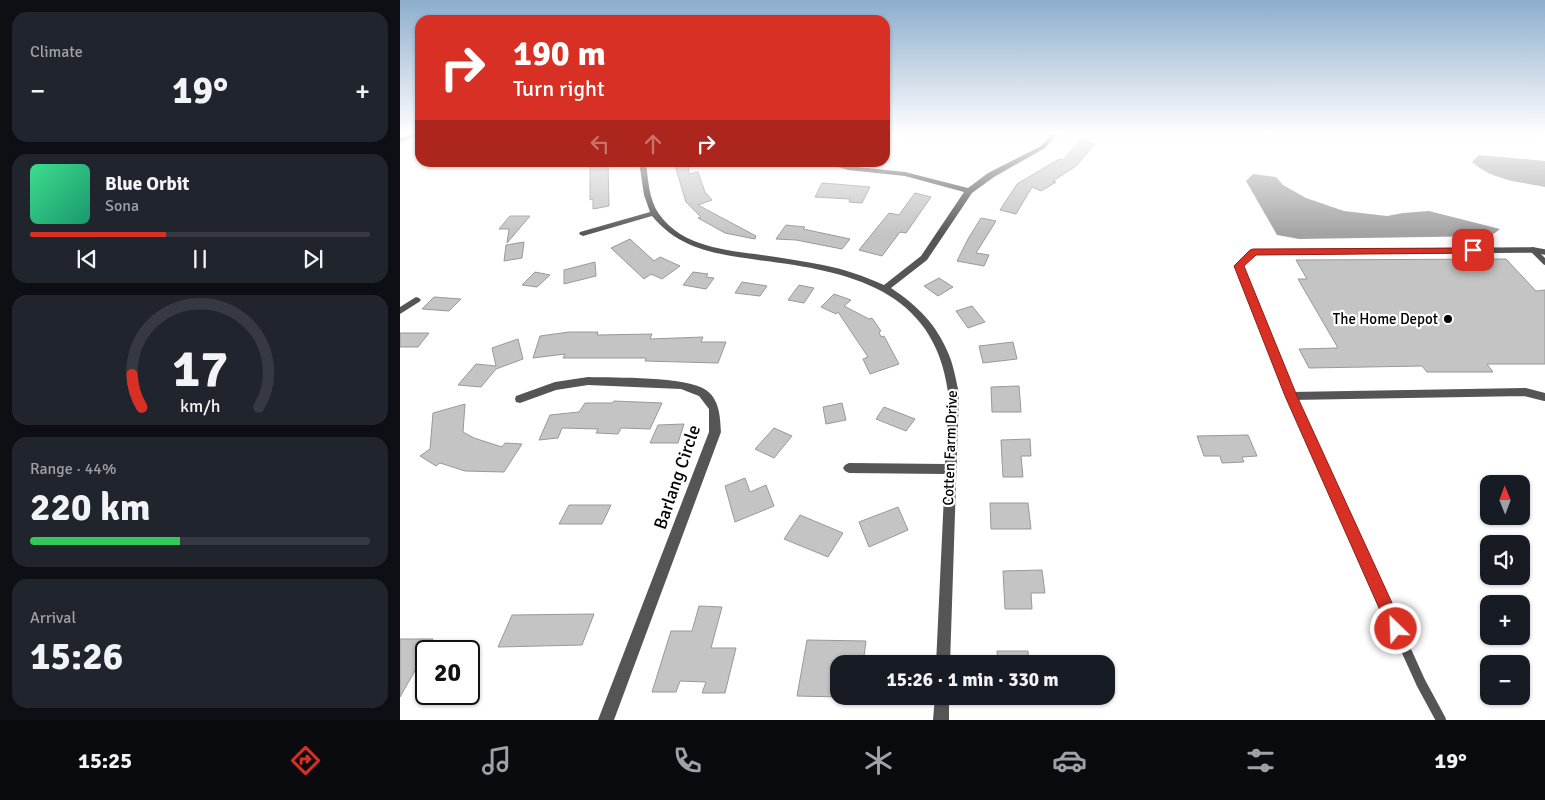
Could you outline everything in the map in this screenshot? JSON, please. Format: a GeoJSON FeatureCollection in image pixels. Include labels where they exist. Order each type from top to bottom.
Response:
{"type":"FeatureCollection","features":[{"type":"Feature","properties":{"kind":"street","name":"Cotten Farm Drive"},"geometry":{"type":"LineString","coordinates":[[643,168],[648,198],[654,213],[674,233],[685,240],[701,247],[737,255],[834,269],[853,274],[886,288],[916,311],[937,338],[945,355],[954,392],[949,469],[943,655]]}},
{"type":"Feature","properties":{"kind":"street"},"geometry":{"type":"LineString","coordinates":[[846,168],[905,174],[969,191]]}},
{"type":"Feature","properties":{"kind":"street"},"geometry":{"type":"LineString","coordinates":[[886,288],[924,258],[969,191],[985,178],[1004,168]]}},
{"type":"Feature","properties":{"kind":"street"},"geometry":{"type":"LineString","coordinates":[[584,234],[654,213]]}},
{"type":"Feature","properties":{"kind":"street"},"geometry":{"type":"LineString","coordinates":[[400,311],[416,300]]}},
{"type":"Feature","properties":{"kind":"street","name":"Barlang Circle"},"geometry":{"type":"LineString","coordinates":[[520,399],[554,386],[588,381],[682,384],[703,393],[714,408],[715,432],[606,720]]}},
{"type":"Feature","properties":{"kind":"street"},"geometry":{"type":"LineString","coordinates":[[849,468],[949,469]]}},
{"type":"Feature","properties":{"kind":"street"},"geometry":{"type":"LineString","coordinates":[[941,720],[942,705]]}},
{"type":"Feature","properties":{"kind":"lane"},"geometry":{"type":"LineString","coordinates":[[1533,250],[1545,262]]}},
{"type":"Feature","properties":{"kind":"lane"},"geometry":{"type":"LineString","coordinates":[[1441,720],[1420,683],[1291,396],[1238,266],[1253,252],[1533,250],[1545,252]]}},
{"type":"Feature","properties":{"kind":"lane"},"geometry":{"type":"LineString","coordinates":[[1291,396],[1525,392],[1545,398]]}},
{"type":"Feature","properties":{"kind":"shaded area"},"geometry":{"type":"Polygon","coordinates":[[[1480,168],[1545,168],[1545,187],[1497,177],[1480,168]]]}},
{"type":"Feature","properties":{"kind":"shaded area"},"geometry":{"type":"Polygon","coordinates":[[[1253,174],[1276,177],[1283,185],[1306,198],[1344,211],[1387,216],[1429,211],[1500,229],[1491,236],[1299,239],[1277,235],[1246,181],[1253,174]]]}},
{"type":"Feature","properties":{"kind":"building"},"geometry":{"type":"Polygon","coordinates":[[[590,168],[608,168],[609,206],[593,209],[593,199],[590,200],[590,168]]]}},
{"type":"Feature","properties":{"kind":"building"},"geometry":{"type":"Polygon","coordinates":[[[676,168],[688,168],[689,174],[698,172],[705,192],[712,200],[698,205],[756,236],[755,239],[725,233],[698,218],[701,217],[686,202],[676,168]]]}},
{"type":"Feature","properties":{"kind":"building"},"geometry":{"type":"Polygon","coordinates":[[[1045,168],[1074,168],[1041,191],[1032,187],[1016,214],[1000,210],[1017,184],[1045,168]]]}},
{"type":"Feature","properties":{"kind":"building"},"geometry":{"type":"Polygon","coordinates":[[[822,183],[870,187],[862,203],[849,202],[850,199],[815,197],[822,183]]]}},
{"type":"Feature","properties":{"kind":"building"},"geometry":{"type":"Polygon","coordinates":[[[915,193],[931,197],[906,233],[900,232],[882,256],[859,250],[889,213],[899,215],[915,193]]]}},
{"type":"Feature","properties":{"kind":"building"},"geometry":{"type":"Polygon","coordinates":[[[510,216],[530,216],[507,243],[509,229],[499,229],[510,216]]]}},
{"type":"Feature","properties":{"kind":"building"},"geometry":{"type":"Polygon","coordinates":[[[981,218],[996,221],[976,253],[989,255],[984,266],[957,261],[968,239],[981,218]]]}},
{"type":"Feature","properties":{"kind":"building"},"geometry":{"type":"Polygon","coordinates":[[[786,225],[805,227],[803,229],[850,239],[842,249],[796,240],[776,239],[786,225]]]}},
{"type":"Feature","properties":{"kind":"building"},"geometry":{"type":"Polygon","coordinates":[[[630,239],[654,261],[660,257],[680,266],[662,279],[651,274],[644,279],[611,248],[630,239]]]}},
{"type":"Feature","properties":{"kind":"building"},"geometry":{"type":"Polygon","coordinates":[[[524,242],[522,258],[504,261],[506,245],[524,242]]]}},
{"type":"Feature","properties":{"kind":"building","name":"The Home Depot"},"geometry":{"type":"Polygon","coordinates":[[[1506,259],[1536,291],[1545,290],[1545,364],[1487,364],[1493,372],[1427,372],[1422,366],[1309,368],[1299,349],[1338,348],[1298,279],[1307,279],[1296,260],[1506,259]]]}},
{"type":"Feature","properties":{"kind":"building"},"geometry":{"type":"Polygon","coordinates":[[[595,262],[596,276],[564,284],[564,270],[595,262]]]}},
{"type":"Feature","properties":{"kind":"building"},"geometry":{"type":"Polygon","coordinates":[[[535,272],[550,275],[537,287],[522,285],[535,272]]]}},
{"type":"Feature","properties":{"kind":"building"},"geometry":{"type":"Polygon","coordinates":[[[693,272],[708,274],[706,277],[714,278],[706,289],[683,285],[693,272]]]}},
{"type":"Feature","properties":{"kind":"building"},"geometry":{"type":"Polygon","coordinates":[[[939,278],[953,287],[938,296],[924,286],[939,278]]]}},
{"type":"Feature","properties":{"kind":"building"},"geometry":{"type":"Polygon","coordinates":[[[742,282],[767,286],[760,296],[735,293],[742,282]]]}},
{"type":"Feature","properties":{"kind":"building"},"geometry":{"type":"Polygon","coordinates":[[[799,285],[814,288],[804,303],[788,300],[799,285]]]}},
{"type":"Feature","properties":{"kind":"building"},"geometry":{"type":"Polygon","coordinates":[[[834,294],[851,300],[844,306],[869,319],[872,318],[881,331],[879,332],[881,337],[884,336],[899,364],[870,374],[863,359],[868,357],[838,312],[836,314],[821,307],[834,294]]]}},
{"type":"Feature","properties":{"kind":"building"},"geometry":{"type":"Polygon","coordinates":[[[434,297],[461,299],[449,311],[422,309],[434,297]]]}},
{"type":"Feature","properties":{"kind":"building"},"geometry":{"type":"Polygon","coordinates":[[[972,306],[985,322],[968,328],[956,311],[972,306]]]}},
{"type":"Feature","properties":{"kind":"building"},"geometry":{"type":"Polygon","coordinates":[[[569,332],[598,332],[597,335],[652,334],[650,339],[703,337],[701,342],[726,342],[718,363],[645,361],[646,358],[563,358],[565,354],[533,358],[540,336],[569,332]]]}},
{"type":"Feature","properties":{"kind":"building"},"geometry":{"type":"Polygon","coordinates":[[[400,333],[429,333],[418,347],[400,347],[400,333]]]}},
{"type":"Feature","properties":{"kind":"building"},"geometry":{"type":"Polygon","coordinates":[[[518,339],[523,359],[496,369],[481,387],[458,385],[476,364],[496,366],[492,348],[518,339]]]}},
{"type":"Feature","properties":{"kind":"building"},"geometry":{"type":"Polygon","coordinates":[[[1013,342],[1017,359],[983,363],[979,346],[1013,342]]]}},
{"type":"Feature","properties":{"kind":"building"},"geometry":{"type":"Polygon","coordinates":[[[1019,386],[1021,412],[992,412],[991,387],[1019,386]]]}},
{"type":"Feature","properties":{"kind":"building"},"geometry":{"type":"Polygon","coordinates":[[[614,401],[662,403],[650,429],[621,428],[618,434],[596,433],[598,429],[562,428],[558,438],[539,440],[550,415],[579,412],[585,403],[612,403],[614,401]]]}},
{"type":"Feature","properties":{"kind":"building"},"geometry":{"type":"Polygon","coordinates":[[[842,403],[846,420],[826,424],[823,407],[842,403]]]}},
{"type":"Feature","properties":{"kind":"building"},"geometry":{"type":"Polygon","coordinates":[[[465,404],[463,432],[474,438],[502,447],[505,443],[522,444],[504,472],[465,471],[440,463],[436,466],[420,456],[430,449],[433,413],[465,404]]]}},
{"type":"Feature","properties":{"kind":"building"},"geometry":{"type":"Polygon","coordinates":[[[884,407],[915,419],[906,431],[876,419],[884,407]]]}},
{"type":"Feature","properties":{"kind":"building"},"geometry":{"type":"Polygon","coordinates":[[[684,424],[678,443],[650,443],[658,425],[684,424]]]}},
{"type":"Feature","properties":{"kind":"building"},"geometry":{"type":"Polygon","coordinates":[[[774,428],[792,436],[774,458],[755,449],[774,428]]]}},
{"type":"Feature","properties":{"kind":"building"},"geometry":{"type":"Polygon","coordinates":[[[1248,435],[1257,456],[1242,457],[1244,462],[1222,463],[1220,456],[1204,456],[1197,436],[1248,435]]]}},
{"type":"Feature","properties":{"kind":"building"},"geometry":{"type":"Polygon","coordinates":[[[1030,439],[1031,456],[1021,456],[1023,477],[1003,477],[1001,440],[1030,439]]]}},
{"type":"Feature","properties":{"kind":"building"},"geometry":{"type":"Polygon","coordinates":[[[745,478],[750,492],[766,485],[774,506],[735,522],[725,486],[745,478]]]}},
{"type":"Feature","properties":{"kind":"building"},"geometry":{"type":"Polygon","coordinates":[[[990,503],[1028,503],[1031,529],[991,529],[990,503]]]}},
{"type":"Feature","properties":{"kind":"building"},"geometry":{"type":"Polygon","coordinates":[[[569,505],[611,505],[602,524],[559,524],[569,505]]]}},
{"type":"Feature","properties":{"kind":"building"},"geometry":{"type":"Polygon","coordinates":[[[898,507],[908,530],[869,547],[859,522],[898,507]]]}},
{"type":"Feature","properties":{"kind":"building"},"geometry":{"type":"Polygon","coordinates":[[[800,515],[843,533],[828,557],[784,539],[800,515]]]}},
{"type":"Feature","properties":{"kind":"building"},"geometry":{"type":"Polygon","coordinates":[[[1042,570],[1045,593],[1031,593],[1032,609],[1005,609],[1003,571],[1042,570]]]}},
{"type":"Feature","properties":{"kind":"building"},"geometry":{"type":"Polygon","coordinates":[[[699,606],[722,607],[711,648],[736,648],[725,693],[702,693],[706,682],[680,681],[676,692],[652,692],[671,631],[692,631],[699,606]]]}},
{"type":"Feature","properties":{"kind":"building"},"geometry":{"type":"Polygon","coordinates":[[[594,614],[582,645],[498,647],[512,615],[594,614]]]}},
{"type":"Feature","properties":{"kind":"building"},"geometry":{"type":"Polygon","coordinates":[[[400,639],[433,639],[415,640],[415,671],[400,697],[400,639]]]}},
{"type":"Feature","properties":{"kind":"building"},"geometry":{"type":"Polygon","coordinates":[[[807,640],[866,641],[864,655],[830,655],[830,697],[797,696],[807,640]]]}},
{"type":"Feature","properties":{"kind":"building"},"geometry":{"type":"Polygon","coordinates":[[[997,651],[1028,651],[1028,655],[997,655],[997,651]]]}},
{"type":"Feature","properties":{"kind":"place","name":"The Home Depot"},"geometry":{"type":"Point","coordinates":[1448,319]}},
{"type":"Feature","properties":{"kind":"route"},"geometry":{"type":"LineString","coordinates":[[1396,629],[1291,396],[1238,266],[1253,252],[1473,250]]}}]}
